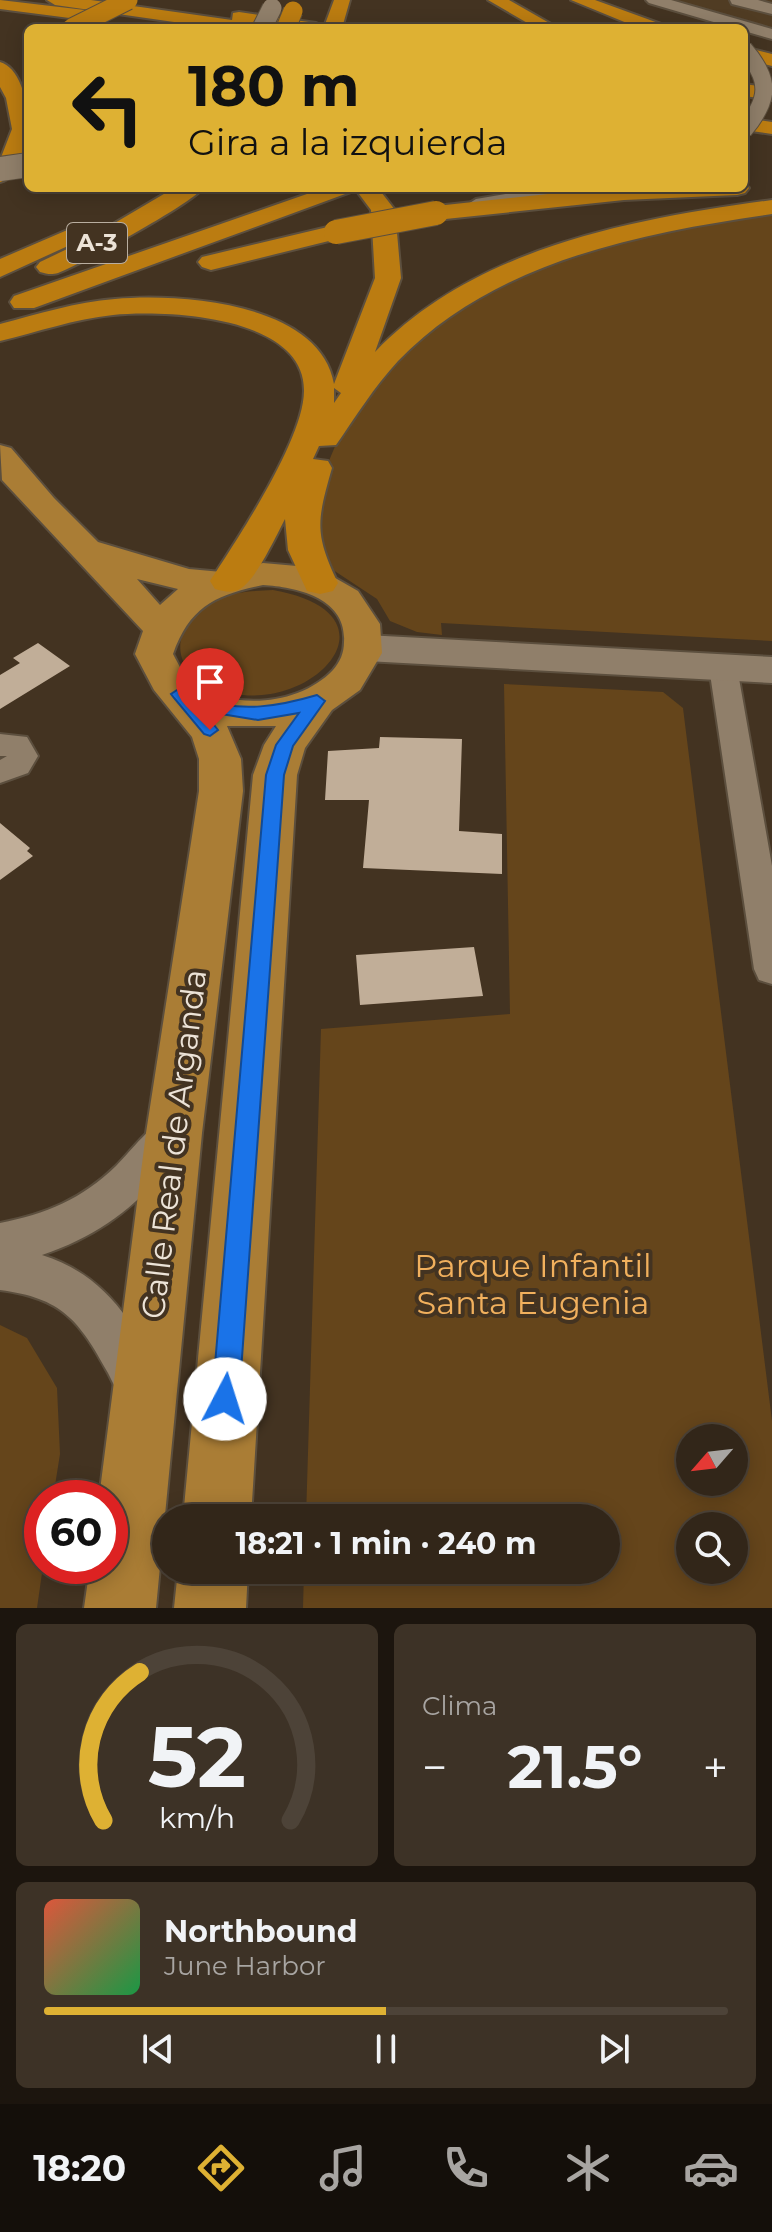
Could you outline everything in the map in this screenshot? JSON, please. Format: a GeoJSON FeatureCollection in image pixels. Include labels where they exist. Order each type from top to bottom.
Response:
{"type":"FeatureCollection","features":[{"type":"Feature","properties":{"kind":"highway"},"geometry":{"type":"LineString","coordinates":[[55,0],[227,24]]}},
{"type":"Feature","properties":{"kind":"highway"},"geometry":{"type":"LineString","coordinates":[[84,0],[147,12]]}},
{"type":"Feature","properties":{"kind":"highway"},"geometry":{"type":"LineString","coordinates":[[117,0],[314,24]]}},
{"type":"Feature","properties":{"kind":"highway"},"geometry":{"type":"LineString","coordinates":[[80,24],[128,0]]}},
{"type":"Feature","properties":{"kind":"highway"},"geometry":{"type":"LineString","coordinates":[[496,0],[541,24]]}},
{"type":"Feature","properties":{"kind":"highway"},"geometry":{"type":"LineString","coordinates":[[571,0],[643,24]]}},
{"type":"Feature","properties":{"kind":"highway"},"geometry":{"type":"LineString","coordinates":[[579,0],[604,11]]}},
{"type":"Feature","properties":{"kind":"highway"},"geometry":{"type":"LineString","coordinates":[[0,5],[143,24]]}},
{"type":"Feature","properties":{"kind":"highway"},"geometry":{"type":"LineString","coordinates":[[0,14],[70,24]]}},
{"type":"Feature","properties":{"kind":"highway"},"geometry":{"type":"LineString","coordinates":[[748,52],[772,60]]}},
{"type":"Feature","properties":{"kind":"highway"},"geometry":{"type":"LineString","coordinates":[[0,68],[24,120]]}},
{"type":"Feature","properties":{"kind":"highway"},"geometry":{"type":"LineString","coordinates":[[748,91],[772,94]]}},
{"type":"Feature","properties":{"kind":"highway"},"geometry":{"type":"LineString","coordinates":[[748,100],[772,103]]}},
{"type":"Feature","properties":{"kind":"highway"},"geometry":{"type":"LineString","coordinates":[[748,115],[772,118]]}},
{"type":"Feature","properties":{"kind":"highway"},"geometry":{"type":"LineString","coordinates":[[0,175],[11,161],[24,126]]}},
{"type":"Feature","properties":{"kind":"highway"},"geometry":{"type":"LineString","coordinates":[[748,127],[772,128]]}},
{"type":"Feature","properties":{"kind":"highway"},"geometry":{"type":"LineString","coordinates":[[748,147],[772,149]]}},
{"type":"Feature","properties":{"kind":"highway"},"geometry":{"type":"LineString","coordinates":[[748,189],[772,188]]}},
{"type":"Feature","properties":{"kind":"highway","name":"A-3"},"geometry":{"type":"LineString","coordinates":[[0,269],[66,239],[147,192]]}},
{"type":"Feature","properties":{"kind":"highway","name":"A-3"},"geometry":{"type":"LineString","coordinates":[[0,291],[95,245],[184,192]]}},
{"type":"Feature","properties":{"kind":"highway"},"geometry":{"type":"LineString","coordinates":[[320,583],[303,547],[299,524],[325,438],[363,353],[388,278],[383,210],[369,192]]}},
{"type":"Feature","properties":{"kind":"highway"},"geometry":{"type":"LineString","coordinates":[[0,333],[87,298],[233,256],[336,232],[436,213],[654,192]]}},
{"type":"Feature","properties":{"kind":"highway"},"geometry":{"type":"LineString","coordinates":[[0,312],[187,242],[331,195]]}},
{"type":"Feature","properties":{"kind":"highway"},"geometry":{"type":"LineString","coordinates":[[325,438],[368,377],[401,343],[443,310],[498,279],[583,244],[641,228],[772,207]]}},
{"type":"Feature","properties":{"kind":"highway"},"geometry":{"type":"LineString","coordinates":[[0,333],[112,307],[164,305],[210,310],[249,320],[281,333],[305,353],[319,379],[318,404],[250,555],[225,582]]}},
{"type":"Feature","properties":{"kind":"main road"},"geometry":{"type":"LineString","coordinates":[[738,0],[772,7]]}},
{"type":"Feature","properties":{"kind":"main road"},"geometry":{"type":"LineString","coordinates":[[752,0],[772,7]]}},
{"type":"Feature","properties":{"kind":"main road"},"geometry":{"type":"LineString","coordinates":[[264,24],[273,4]]}},
{"type":"Feature","properties":{"kind":"main road"},"geometry":{"type":"LineString","coordinates":[[0,169],[24,166]]}},
{"type":"Feature","properties":{"kind":"main road"},"geometry":{"type":"LineString","coordinates":[[0,455],[50,518],[121,583],[146,616],[161,626]]}},
{"type":"Feature","properties":{"kind":"main road"},"geometry":{"type":"LineString","coordinates":[[77,540],[150,574],[187,581],[225,582],[263,574],[320,583],[349,601],[364,623],[366,648],[358,665],[345,682],[317,701],[287,711],[258,714],[201,705],[180,694],[167,681],[154,654],[161,626],[181,604],[225,582]]}},
{"type":"Feature","properties":{"kind":"main road"},"geometry":{"type":"LineString","coordinates":[[366,648],[772,670]]}},
{"type":"Feature","properties":{"kind":"main road","name":"Calle Real de Arganda"},"geometry":{"type":"LineString","coordinates":[[120,1608],[174,1133],[220,800],[222,760],[218,743],[180,694]]}},
{"type":"Feature","properties":{"kind":"main road"},"geometry":{"type":"LineString","coordinates":[[218,1504],[275,775],[285,745],[317,701]]}},
{"type":"Feature","properties":{"kind":"main road"},"geometry":{"type":"LineString","coordinates":[[210,1608],[212,1584]]}},
{"type":"Feature","properties":{"kind":"street"},"geometry":{"type":"LineString","coordinates":[[641,0],[702,24]]}},
{"type":"Feature","properties":{"kind":"street"},"geometry":{"type":"LineString","coordinates":[[654,0],[737,24]]}},
{"type":"Feature","properties":{"kind":"street"},"geometry":{"type":"LineString","coordinates":[[748,27],[772,34]]}},
{"type":"Feature","properties":{"kind":"street"},"geometry":{"type":"LineString","coordinates":[[748,55],[763,70],[770,88],[761,113],[748,124]]}},
{"type":"Feature","properties":{"kind":"street"},"geometry":{"type":"LineString","coordinates":[[436,213],[554,192]]}},
{"type":"Feature","properties":{"kind":"street"},"geometry":{"type":"LineString","coordinates":[[723,667],[772,969]]}},
{"type":"Feature","properties":{"kind":"street"},"geometry":{"type":"LineString","coordinates":[[0,745],[16,745],[23,756],[17,765],[0,772]]}},
{"type":"Feature","properties":{"kind":"street"},"geometry":{"type":"LineString","coordinates":[[0,1244],[28,1239],[85,1216],[129,1180],[174,1133]]}},
{"type":"Feature","properties":{"kind":"street"},"geometry":{"type":"LineString","coordinates":[[0,1268],[29,1272],[75,1292],[116,1342],[143,1394]]}},
{"type":"Feature","properties":{"kind":"shaded area"},"geometry":{"type":"Polygon","coordinates":[[[654,0],[772,0],[772,34],[748,27],[748,24],[737,24],[654,0]]]}},
{"type":"Feature","properties":{"kind":"green space"},"geometry":{"type":"Polygon","coordinates":[[[772,211],[772,641],[441,623],[442,635],[417,632],[390,621],[377,599],[324,564],[306,523],[339,438],[370,391],[400,358],[435,329],[514,282],[599,247],[656,231],[772,211]]]}},
{"type":"Feature","properties":{"kind":"green space"},"geometry":{"type":"Polygon","coordinates":[[[273,590],[314,603],[335,621],[339,642],[329,662],[309,680],[281,692],[248,695],[214,688],[198,679],[181,656],[180,643],[192,619],[225,596],[273,590]]]}},
{"type":"Feature","properties":{"kind":"green space","name":"Parque Infantil Santa Eugenia"},"geometry":{"type":"Polygon","coordinates":[[[504,684],[663,692],[683,708],[772,1421],[772,1608],[303,1608],[304,1584],[620,1584],[620,1504],[306,1504],[321,1029],[510,1014],[504,684]]]}},
{"type":"Feature","properties":{"kind":"green space"},"geometry":{"type":"Polygon","coordinates":[[[0,1325],[27,1338],[57,1388],[60,1454],[56,1480],[24,1480],[24,1584],[40,1584],[37,1608],[0,1608],[0,1325]]]}},
{"type":"Feature","properties":{"kind":"building"},"geometry":{"type":"Polygon","coordinates":[[[38,643],[70,666],[0,709],[0,675],[20,663],[13,658],[38,643]]]}},
{"type":"Feature","properties":{"kind":"building"},"geometry":{"type":"Polygon","coordinates":[[[380,737],[462,739],[459,831],[502,834],[502,874],[363,868],[369,800],[325,800],[328,751],[379,748],[380,737]]]}},
{"type":"Feature","properties":{"kind":"building"},"geometry":{"type":"Polygon","coordinates":[[[0,823],[30,848],[27,851],[33,856],[0,880],[0,823]]]}},
{"type":"Feature","properties":{"kind":"building"},"geometry":{"type":"Polygon","coordinates":[[[474,947],[483,996],[360,1005],[356,955],[474,947]]]}},
{"type":"Feature","properties":{"kind":"route"},"geometry":{"type":"LineString","coordinates":[[210,730],[180,694],[201,705],[258,714],[287,711],[317,701],[285,745],[275,775],[225,1399]]}}]}
